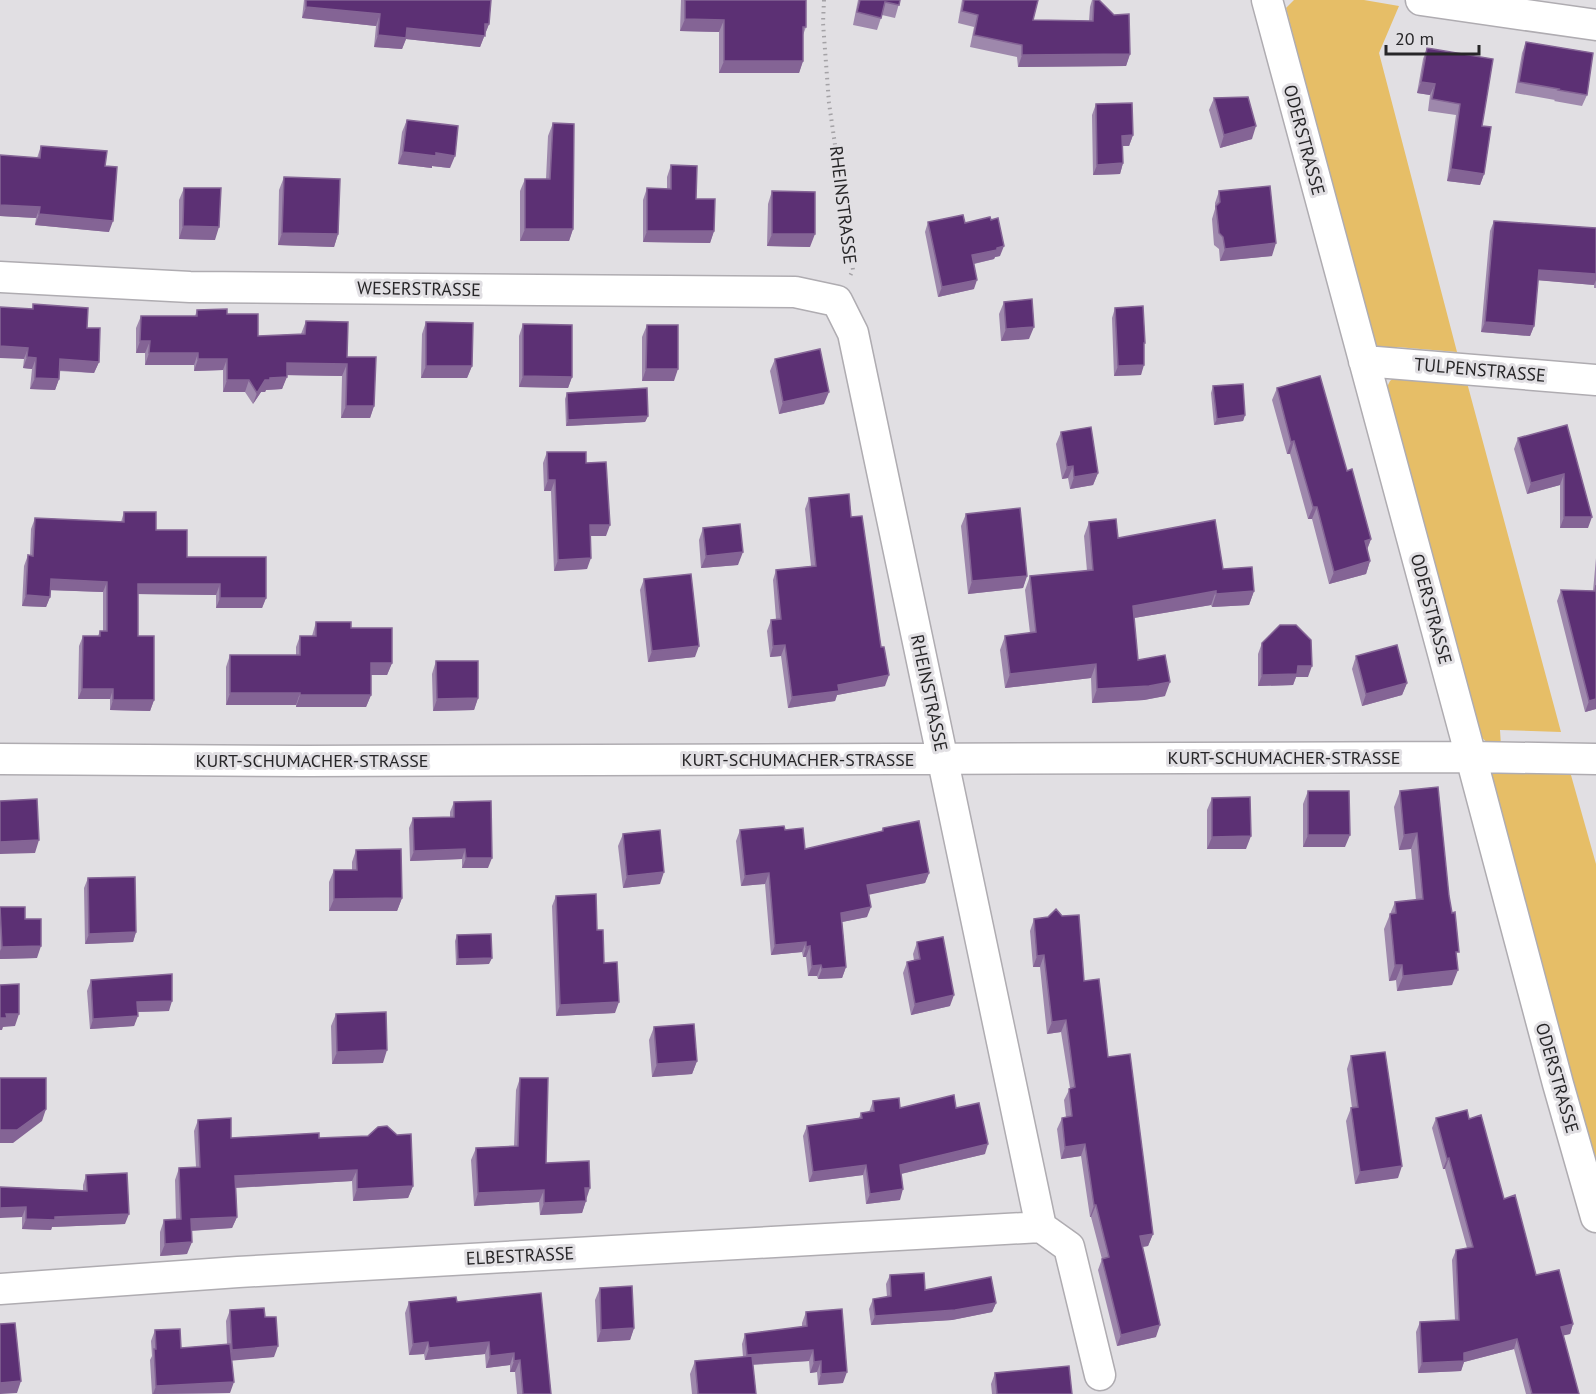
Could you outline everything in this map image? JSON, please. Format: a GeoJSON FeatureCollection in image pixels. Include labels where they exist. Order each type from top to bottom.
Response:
{"type":"FeatureCollection","features":[{"type":"Feature","properties":{"kind":"street","name":"ODERSTRASSE"},"geometry":{"type":"LineString","coordinates":[[1267,0],[1558,1084],[1590,1173],[1596,1218]]}},
{"type":"Feature","properties":{"kind":"street"},"geometry":{"type":"LineString","coordinates":[[1421,0],[1596,25]]}},
{"type":"Feature","properties":{"kind":"street","name":"WESERSTRASSE"},"geometry":{"type":"LineString","coordinates":[[0,277],[190,287],[795,292],[837,301]]}},
{"type":"Feature","properties":{"kind":"street","name":"RHEINSTRASSE"},"geometry":{"type":"LineString","coordinates":[[837,301],[853,333],[1041,1227]]}},
{"type":"Feature","properties":{"kind":"street","name":"TULPENSTRASSE"},"geometry":{"type":"LineString","coordinates":[[1364,361],[1596,380]]}},
{"type":"Feature","properties":{"kind":"street","name":"KURT-SCHUMACHER-STRASSE"},"geometry":{"type":"LineString","coordinates":[[0,759],[293,761],[1472,757],[1596,759]]}},
{"type":"Feature","properties":{"kind":"street"},"geometry":{"type":"LineString","coordinates":[[1041,1227],[1069,1247],[1100,1375]]}},
{"type":"Feature","properties":{"kind":"street","name":"ELBESTRASSE"},"geometry":{"type":"LineString","coordinates":[[0,1289],[238,1272],[1041,1227]]}},
{"type":"Feature","properties":{"kind":"path","name":"RHEINSTRASSE"},"geometry":{"type":"LineString","coordinates":[[824,0],[823,23],[829,103],[853,270],[837,301]]}},
{"type":"Feature","properties":{"kind":"shaded area"},"geometry":{"type":"Polygon","coordinates":[[[1294,0],[1364,0],[1399,6],[1379,53],[1457,352],[1397,347],[1394,352],[1379,349],[1373,342],[1286,8],[1294,0]]]}},
{"type":"Feature","properties":{"kind":"shaded area"},"geometry":{"type":"Polygon","coordinates":[[[1397,375],[1466,379],[1561,732],[1500,730],[1501,746],[1488,743],[1478,732],[1386,389],[1397,375]]]}},
{"type":"Feature","properties":{"kind":"shaded area"},"geometry":{"type":"Polygon","coordinates":[[[1490,767],[1569,768],[1596,864],[1596,1166],[1490,767]]]}},
{"type":"Feature","properties":{"kind":"building"},"geometry":{"type":"Polygon","coordinates":[[[306,0],[491,0],[489,24],[485,24],[485,36],[407,28],[406,38],[378,35],[380,14],[306,7],[306,0]]]}},
{"type":"Feature","properties":{"kind":"building"},"geometry":{"type":"Polygon","coordinates":[[[685,0],[806,0],[803,61],[724,61],[724,20],[685,19],[685,0]]]}},
{"type":"Feature","properties":{"kind":"building"},"geometry":{"type":"Polygon","coordinates":[[[860,0],[900,0],[899,5],[885,2],[881,18],[857,12],[860,0]]]}},
{"type":"Feature","properties":{"kind":"building"},"geometry":{"type":"Polygon","coordinates":[[[964,0],[1038,0],[1033,20],[1093,21],[1094,0],[1099,0],[1114,15],[1129,14],[1130,54],[1022,55],[1022,45],[974,35],[978,15],[962,11],[964,0]]]}},
{"type":"Feature","properties":{"kind":"building"},"geometry":{"type":"Polygon","coordinates":[[[1526,42],[1593,53],[1587,95],[1519,82],[1526,42]]]}},
{"type":"Feature","properties":{"kind":"building"},"geometry":{"type":"Polygon","coordinates":[[[1427,48],[1493,59],[1482,126],[1491,127],[1484,174],[1451,169],[1460,104],[1432,99],[1435,84],[1421,82],[1427,48]]]}},
{"type":"Feature","properties":{"kind":"building"},"geometry":{"type":"Polygon","coordinates":[[[1248,97],[1256,126],[1224,135],[1214,98],[1248,97]]]}},
{"type":"Feature","properties":{"kind":"building"},"geometry":{"type":"Polygon","coordinates":[[[1132,103],[1133,135],[1122,136],[1123,163],[1097,165],[1096,104],[1132,103]]]}},
{"type":"Feature","properties":{"kind":"building"},"geometry":{"type":"Polygon","coordinates":[[[407,120],[458,126],[455,156],[403,152],[407,120]]]}},
{"type":"Feature","properties":{"kind":"building"},"geometry":{"type":"Polygon","coordinates":[[[553,123],[574,124],[573,229],[525,229],[525,179],[550,179],[553,123]]]}},
{"type":"Feature","properties":{"kind":"building"},"geometry":{"type":"Polygon","coordinates":[[[41,146],[107,151],[105,166],[117,167],[113,221],[39,214],[40,207],[0,205],[0,155],[40,158],[41,146]]]}},
{"type":"Feature","properties":{"kind":"building"},"geometry":{"type":"Polygon","coordinates":[[[671,165],[697,166],[696,199],[715,199],[714,231],[647,231],[647,188],[671,189],[671,165]]]}},
{"type":"Feature","properties":{"kind":"building"},"geometry":{"type":"Polygon","coordinates":[[[284,177],[340,179],[338,234],[282,233],[284,177]]]}},
{"type":"Feature","properties":{"kind":"building"},"geometry":{"type":"Polygon","coordinates":[[[1270,186],[1276,243],[1225,249],[1223,237],[1219,233],[1216,206],[1220,202],[1219,191],[1270,186]]]}},
{"type":"Feature","properties":{"kind":"building"},"geometry":{"type":"Polygon","coordinates":[[[184,188],[221,188],[219,227],[183,226],[184,188]]]}},
{"type":"Feature","properties":{"kind":"building"},"geometry":{"type":"Polygon","coordinates":[[[772,191],[815,192],[815,234],[772,234],[772,191]]]}},
{"type":"Feature","properties":{"kind":"building"},"geometry":{"type":"Polygon","coordinates":[[[963,215],[965,223],[990,217],[991,220],[998,218],[1004,246],[997,250],[972,255],[977,280],[942,287],[928,222],[963,215]]]}},
{"type":"Feature","properties":{"kind":"building"},"geometry":{"type":"Polygon","coordinates":[[[1494,221],[1596,228],[1596,274],[1539,270],[1534,326],[1485,322],[1494,221]]]}},
{"type":"Feature","properties":{"kind":"building"},"geometry":{"type":"Polygon","coordinates":[[[1032,299],[1034,327],[1006,329],[1004,302],[1032,299]]]}},
{"type":"Feature","properties":{"kind":"building"},"geometry":{"type":"Polygon","coordinates":[[[33,304],[88,308],[87,328],[100,328],[99,362],[60,359],[59,379],[35,378],[36,358],[27,357],[28,348],[0,346],[0,307],[33,309],[33,304]]]}},
{"type":"Feature","properties":{"kind":"building"},"geometry":{"type":"Polygon","coordinates":[[[1143,306],[1144,365],[1118,366],[1115,308],[1143,306]]]}},
{"type":"Feature","properties":{"kind":"building"},"geometry":{"type":"Polygon","coordinates":[[[227,309],[227,314],[258,314],[258,336],[305,334],[306,321],[348,322],[347,357],[376,357],[374,406],[346,406],[347,364],[287,363],[287,377],[265,380],[257,393],[249,380],[227,380],[227,359],[198,359],[198,353],[149,353],[150,341],[140,341],[141,316],[197,316],[197,310],[227,309]]]}},
{"type":"Feature","properties":{"kind":"building"},"geometry":{"type":"Polygon","coordinates":[[[426,322],[473,323],[472,366],[426,366],[426,322]]]}},
{"type":"Feature","properties":{"kind":"building"},"geometry":{"type":"Polygon","coordinates":[[[523,324],[572,325],[572,377],[523,376],[523,324]]]}},
{"type":"Feature","properties":{"kind":"building"},"geometry":{"type":"Polygon","coordinates":[[[647,325],[678,325],[678,369],[646,369],[647,325]]]}},
{"type":"Feature","properties":{"kind":"building"},"geometry":{"type":"Polygon","coordinates":[[[820,349],[829,392],[783,402],[775,359],[820,349]]]}},
{"type":"Feature","properties":{"kind":"building"},"geometry":{"type":"Polygon","coordinates":[[[1320,376],[1347,471],[1352,469],[1371,539],[1365,541],[1370,561],[1334,572],[1317,507],[1313,507],[1294,441],[1291,442],[1277,388],[1320,376]]]}},
{"type":"Feature","properties":{"kind":"building"},"geometry":{"type":"Polygon","coordinates":[[[1243,384],[1245,415],[1217,419],[1213,386],[1243,384]]]}},
{"type":"Feature","properties":{"kind":"building"},"geometry":{"type":"Polygon","coordinates":[[[647,388],[648,416],[568,420],[567,393],[647,388]]]}},
{"type":"Feature","properties":{"kind":"building"},"geometry":{"type":"Polygon","coordinates":[[[1567,425],[1592,517],[1564,517],[1564,474],[1531,483],[1518,438],[1567,425]]]}},
{"type":"Feature","properties":{"kind":"building"},"geometry":{"type":"Polygon","coordinates":[[[1091,427],[1098,473],[1074,477],[1073,466],[1067,467],[1061,432],[1091,427]]]}},
{"type":"Feature","properties":{"kind":"building"},"geometry":{"type":"Polygon","coordinates":[[[547,452],[586,452],[586,463],[606,462],[610,525],[590,525],[591,558],[558,560],[555,480],[548,480],[547,452]]]}},
{"type":"Feature","properties":{"kind":"building"},"geometry":{"type":"Polygon","coordinates":[[[849,494],[851,517],[862,516],[881,647],[884,647],[889,675],[838,685],[839,691],[792,697],[785,645],[773,646],[771,620],[781,619],[776,570],[816,566],[809,498],[849,494]]]}},
{"type":"Feature","properties":{"kind":"building"},"geometry":{"type":"Polygon","coordinates":[[[1020,508],[1027,576],[972,581],[966,514],[1020,508]]]}},
{"type":"Feature","properties":{"kind":"building"},"geometry":{"type":"Polygon","coordinates":[[[124,512],[156,512],[156,530],[187,530],[187,557],[266,557],[266,598],[220,598],[220,584],[138,584],[138,636],[154,636],[154,700],[113,700],[113,689],[82,689],[83,636],[100,636],[100,631],[107,631],[107,582],[51,579],[50,597],[26,595],[28,555],[33,556],[35,518],[124,522],[124,512]]]}},
{"type":"Feature","properties":{"kind":"building"},"geometry":{"type":"Polygon","coordinates":[[[1116,519],[1118,538],[1215,520],[1223,569],[1252,567],[1254,591],[1216,594],[1216,591],[1133,606],[1138,660],[1165,655],[1170,682],[1149,686],[1097,689],[1096,664],[1010,674],[1005,636],[1036,632],[1030,576],[1093,570],[1089,522],[1116,519]]]}},
{"type":"Feature","properties":{"kind":"building"},"geometry":{"type":"Polygon","coordinates":[[[740,524],[743,552],[706,556],[703,528],[740,524]]]}},
{"type":"Feature","properties":{"kind":"building"},"geometry":{"type":"Polygon","coordinates":[[[691,574],[699,646],[652,651],[644,579],[691,574]]]}},
{"type":"Feature","properties":{"kind":"building"},"geometry":{"type":"Polygon","coordinates":[[[1596,585],[1596,699],[1589,701],[1561,590],[1595,591],[1596,585]]]}},
{"type":"Feature","properties":{"kind":"building"},"geometry":{"type":"Polygon","coordinates":[[[316,622],[351,622],[351,628],[392,628],[392,663],[371,663],[371,695],[230,693],[230,655],[300,655],[300,636],[316,636],[316,622]]]}},
{"type":"Feature","properties":{"kind":"building"},"geometry":{"type":"Polygon","coordinates":[[[1280,625],[1296,625],[1311,640],[1312,666],[1298,666],[1297,674],[1262,675],[1262,643],[1280,625]]]}},
{"type":"Feature","properties":{"kind":"building"},"geometry":{"type":"Polygon","coordinates":[[[1397,645],[1407,683],[1366,694],[1356,656],[1397,645]]]}},
{"type":"Feature","properties":{"kind":"building"},"geometry":{"type":"Polygon","coordinates":[[[436,661],[478,661],[478,698],[437,699],[436,661]]]}},
{"type":"Feature","properties":{"kind":"building"},"geometry":{"type":"Polygon","coordinates":[[[1438,787],[1449,896],[1452,913],[1455,912],[1459,952],[1456,952],[1458,970],[1403,976],[1402,965],[1395,965],[1390,914],[1396,913],[1395,902],[1423,899],[1417,833],[1404,835],[1400,791],[1438,787]]]}},
{"type":"Feature","properties":{"kind":"building"},"geometry":{"type":"Polygon","coordinates":[[[1308,791],[1349,791],[1350,835],[1308,835],[1308,791]]]}},
{"type":"Feature","properties":{"kind":"building"},"geometry":{"type":"Polygon","coordinates":[[[1250,797],[1251,836],[1212,837],[1212,798],[1250,797]]]}},
{"type":"Feature","properties":{"kind":"building"},"geometry":{"type":"Polygon","coordinates":[[[37,799],[39,840],[0,842],[0,801],[37,799]]]}},
{"type":"Feature","properties":{"kind":"building"},"geometry":{"type":"Polygon","coordinates":[[[491,801],[492,858],[466,858],[465,849],[414,851],[413,818],[454,817],[454,802],[491,801]]]}},
{"type":"Feature","properties":{"kind":"building"},"geometry":{"type":"Polygon","coordinates":[[[919,821],[929,873],[867,885],[871,907],[841,913],[846,967],[822,969],[821,965],[812,966],[810,946],[806,947],[806,942],[775,945],[769,873],[745,876],[740,830],[784,826],[785,830],[803,828],[805,849],[919,821]]]}},
{"type":"Feature","properties":{"kind":"building"},"geometry":{"type":"Polygon","coordinates":[[[660,830],[664,872],[627,876],[623,834],[660,830]]]}},
{"type":"Feature","properties":{"kind":"building"},"geometry":{"type":"Polygon","coordinates":[[[401,849],[402,898],[334,899],[334,870],[357,870],[356,850],[401,849]]]}},
{"type":"Feature","properties":{"kind":"building"},"geometry":{"type":"Polygon","coordinates":[[[135,877],[136,932],[89,934],[88,878],[135,877]]]}},
{"type":"Feature","properties":{"kind":"building"},"geometry":{"type":"Polygon","coordinates":[[[596,894],[597,930],[603,930],[604,963],[617,962],[619,1002],[560,1005],[556,896],[596,894]]]}},
{"type":"Feature","properties":{"kind":"building"},"geometry":{"type":"Polygon","coordinates":[[[0,907],[25,907],[25,919],[41,919],[41,946],[2,947],[0,907]]]}},
{"type":"Feature","properties":{"kind":"building"},"geometry":{"type":"Polygon","coordinates":[[[1056,909],[1062,916],[1079,915],[1084,981],[1099,979],[1108,1057],[1130,1054],[1153,1234],[1140,1236],[1160,1325],[1121,1335],[1102,1259],[1109,1257],[1096,1205],[1094,1205],[1085,1144],[1065,1147],[1062,1118],[1072,1116],[1069,1089],[1075,1087],[1066,1020],[1052,1022],[1044,955],[1037,956],[1034,919],[1048,917],[1056,909]]]}},
{"type":"Feature","properties":{"kind":"building"},"geometry":{"type":"Polygon","coordinates":[[[491,934],[492,958],[458,959],[457,935],[491,934]]]}},
{"type":"Feature","properties":{"kind":"building"},"geometry":{"type":"Polygon","coordinates":[[[943,937],[954,995],[915,1004],[907,962],[920,959],[917,942],[943,937]]]}},
{"type":"Feature","properties":{"kind":"building"},"geometry":{"type":"Polygon","coordinates":[[[172,974],[172,1001],[137,1002],[138,1016],[93,1019],[91,980],[172,974]]]}},
{"type":"Feature","properties":{"kind":"building"},"geometry":{"type":"Polygon","coordinates":[[[19,984],[19,1014],[6,1014],[7,1018],[0,1018],[0,985],[19,984]]]}},
{"type":"Feature","properties":{"kind":"building"},"geometry":{"type":"Polygon","coordinates":[[[386,1012],[387,1050],[337,1052],[336,1014],[386,1012]]]}},
{"type":"Feature","properties":{"kind":"building"},"geometry":{"type":"Polygon","coordinates":[[[694,1024],[697,1061],[657,1064],[654,1027],[694,1024]]]}},
{"type":"Feature","properties":{"kind":"building"},"geometry":{"type":"Polygon","coordinates":[[[1385,1052],[1402,1166],[1360,1172],[1351,1108],[1358,1107],[1351,1056],[1385,1052]]]}},
{"type":"Feature","properties":{"kind":"building"},"geometry":{"type":"Polygon","coordinates":[[[0,1078],[46,1078],[46,1109],[17,1130],[0,1130],[0,1078]]]}},
{"type":"Feature","properties":{"kind":"building"},"geometry":{"type":"Polygon","coordinates":[[[520,1078],[548,1078],[546,1163],[589,1161],[590,1188],[585,1188],[586,1201],[544,1203],[544,1190],[478,1193],[476,1148],[518,1146],[520,1078]]]}},
{"type":"Feature","properties":{"kind":"building"},"geometry":{"type":"Polygon","coordinates":[[[954,1095],[956,1108],[979,1103],[988,1144],[900,1165],[903,1189],[870,1194],[866,1165],[813,1172],[807,1126],[862,1118],[861,1113],[874,1111],[873,1101],[899,1098],[900,1108],[954,1095]]]}},
{"type":"Feature","properties":{"kind":"building"},"geometry":{"type":"Polygon","coordinates":[[[1467,1110],[1469,1119],[1481,1115],[1504,1199],[1515,1195],[1536,1275],[1559,1270],[1573,1324],[1561,1327],[1579,1394],[1532,1394],[1517,1339],[1464,1353],[1464,1361],[1422,1363],[1420,1322],[1459,1320],[1456,1250],[1473,1247],[1436,1118],[1467,1110]]]}},
{"type":"Feature","properties":{"kind":"building"},"geometry":{"type":"Polygon","coordinates":[[[231,1118],[231,1138],[319,1133],[319,1138],[368,1136],[378,1127],[387,1126],[397,1135],[411,1134],[413,1186],[357,1189],[357,1170],[235,1176],[237,1217],[191,1219],[192,1242],[165,1244],[164,1220],[181,1219],[179,1168],[200,1167],[198,1120],[231,1118]]]}},
{"type":"Feature","properties":{"kind":"building"},"geometry":{"type":"Polygon","coordinates":[[[127,1173],[129,1214],[55,1217],[55,1220],[26,1219],[26,1207],[0,1208],[0,1187],[87,1191],[86,1175],[127,1173]]]}},
{"type":"Feature","properties":{"kind":"building"},"geometry":{"type":"Polygon","coordinates":[[[924,1273],[925,1290],[991,1277],[996,1303],[955,1310],[875,1316],[873,1299],[891,1296],[890,1275],[924,1273]]]}},
{"type":"Feature","properties":{"kind":"building"},"geometry":{"type":"Polygon","coordinates":[[[632,1286],[634,1328],[601,1330],[600,1288],[632,1286]]]}},
{"type":"Feature","properties":{"kind":"building"},"geometry":{"type":"Polygon","coordinates":[[[541,1293],[551,1394],[523,1394],[520,1360],[514,1361],[514,1353],[490,1356],[489,1342],[429,1348],[428,1342],[413,1344],[409,1302],[456,1297],[457,1302],[541,1293]]]}},
{"type":"Feature","properties":{"kind":"building"},"geometry":{"type":"Polygon","coordinates":[[[264,1308],[265,1317],[276,1317],[278,1346],[232,1350],[230,1310],[264,1308]]]}},
{"type":"Feature","properties":{"kind":"building"},"geometry":{"type":"Polygon","coordinates":[[[842,1309],[847,1372],[821,1374],[821,1361],[814,1362],[813,1350],[747,1355],[745,1334],[807,1326],[806,1312],[842,1309]]]}},
{"type":"Feature","properties":{"kind":"building"},"geometry":{"type":"Polygon","coordinates":[[[15,1323],[21,1381],[0,1383],[0,1324],[15,1323]]]}},
{"type":"Feature","properties":{"kind":"building"},"geometry":{"type":"Polygon","coordinates":[[[180,1329],[181,1348],[230,1344],[234,1382],[156,1386],[155,1330],[180,1329]]]}},
{"type":"Feature","properties":{"kind":"building"},"geometry":{"type":"Polygon","coordinates":[[[752,1356],[756,1394],[698,1394],[695,1361],[752,1356]]]}},
{"type":"Feature","properties":{"kind":"building"},"geometry":{"type":"Polygon","coordinates":[[[1069,1366],[1072,1394],[997,1394],[995,1373],[1069,1366]]]}}]}
